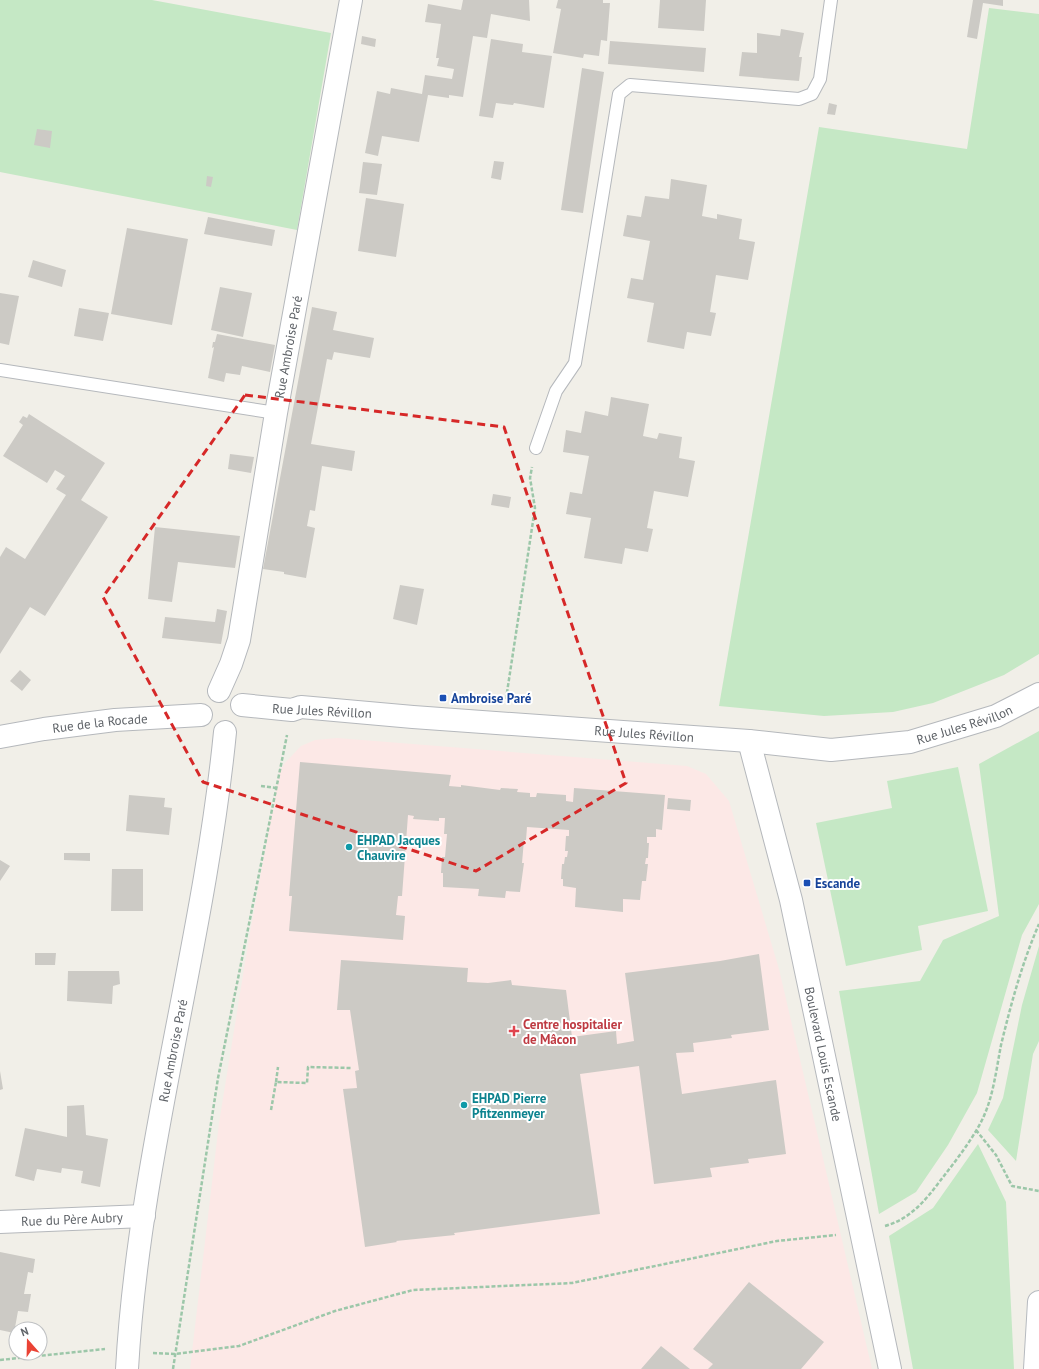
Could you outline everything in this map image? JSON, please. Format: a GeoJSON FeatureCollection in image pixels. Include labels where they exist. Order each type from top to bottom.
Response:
{"type":"FeatureCollection","features":[{"type":"Feature","properties":{"kind":"street","name":"Rue Ambroise Paré"},"geometry":{"type":"LineString","coordinates":[[219,691],[231,664],[239,640],[276,413],[351,0]]}},
{"type":"Feature","properties":{"kind":"street"},"geometry":{"type":"LineString","coordinates":[[219,691],[235,695],[242,705],[242,717],[240,722],[232,730],[225,732],[212,730],[207,727],[201,715],[204,701],[213,693],[219,691]]}},
{"type":"Feature","properties":{"kind":"street","name":"Rue Jules Révillon"},"geometry":{"type":"LineString","coordinates":[[242,705],[292,710],[301,707],[421,718],[749,741],[831,750],[910,742],[996,716],[1039,694]]}},
{"type":"Feature","properties":{"kind":"street","name":"Rue de la Rocade"},"geometry":{"type":"LineString","coordinates":[[0,737],[44,729],[116,720],[201,715]]}},
{"type":"Feature","properties":{"kind":"street","name":"Rue Ambroise Paré"},"geometry":{"type":"LineString","coordinates":[[128,1360],[144,1216],[202,897],[221,778],[225,732]]}},
{"type":"Feature","properties":{"kind":"street","name":"Boulevard Louis Escande"},"geometry":{"type":"LineString","coordinates":[[749,741],[791,900],[890,1369]]}},
{"type":"Feature","properties":{"kind":"street","name":"Rue du Père Aubry"},"geometry":{"type":"LineString","coordinates":[[0,1222],[144,1216]]}},
{"type":"Feature","properties":{"kind":"street"},"geometry":{"type":"LineString","coordinates":[[1035,1369],[1039,1302]]}},
{"type":"Feature","properties":{"kind":"lane"},"geometry":{"type":"LineString","coordinates":[[536,448],[556,392],[575,363],[619,94],[630,85],[799,99],[812,94],[820,79],[831,0]]}},
{"type":"Feature","properties":{"kind":"lane"},"geometry":{"type":"LineString","coordinates":[[0,370],[276,413]]}},
{"type":"Feature","properties":{"kind":"path"},"geometry":{"type":"LineString","coordinates":[[505,701],[535,508],[530,478],[536,448]]}},
{"type":"Feature","properties":{"kind":"path"},"geometry":{"type":"LineString","coordinates":[[173,1369],[174,1354],[218,1078],[288,730]]}},
{"type":"Feature","properties":{"kind":"path"},"geometry":{"type":"LineString","coordinates":[[261,786],[276,788]]}},
{"type":"Feature","properties":{"kind":"path"},"geometry":{"type":"LineString","coordinates":[[881,1227],[892,1224],[922,1205],[958,1158],[980,1123],[994,1084],[1012,1003],[1022,969],[1039,924]]}},
{"type":"Feature","properties":{"kind":"path"},"geometry":{"type":"LineString","coordinates":[[271,1110],[278,1067]]}},
{"type":"Feature","properties":{"kind":"path"},"geometry":{"type":"LineString","coordinates":[[276,1082],[307,1083],[308,1067],[351,1068]]}},
{"type":"Feature","properties":{"kind":"path"},"geometry":{"type":"LineString","coordinates":[[976,1130],[996,1155],[1012,1186],[1039,1191]]}},
{"type":"Feature","properties":{"kind":"path"},"geometry":{"type":"LineString","coordinates":[[174,1354],[239,1346],[335,1311],[413,1290],[572,1283],[777,1241],[842,1234]]}},
{"type":"Feature","properties":{"kind":"path"},"geometry":{"type":"LineString","coordinates":[[0,1360],[100,1348],[128,1360]]}},
{"type":"Feature","properties":{"kind":"highlighted area"},"geometry":{"type":"Polygon","coordinates":[[[245,395],[504,427],[626,783],[476,871],[203,782],[103,597],[245,395]]]}},
{"type":"Feature","properties":{"kind":"shaded area","name":"Centre hospitalier de Mâcon"},"geometry":{"type":"Polygon","coordinates":[[[337,738],[687,766],[706,774],[729,801],[779,969],[872,1369],[190,1369],[219,1123],[249,938],[279,774],[284,764],[301,746],[315,740],[337,738]]]}},
{"type":"Feature","properties":{"kind":"green space"},"geometry":{"type":"Polygon","coordinates":[[[0,0],[152,0],[331,33],[297,230],[0,172],[0,0]]]}},
{"type":"Feature","properties":{"kind":"green space"},"geometry":{"type":"Polygon","coordinates":[[[989,8],[1039,14],[1039,654],[1004,675],[933,703],[893,712],[824,716],[719,706],[819,127],[967,149],[989,8]]]}},
{"type":"Feature","properties":{"kind":"green space"},"geometry":{"type":"Polygon","coordinates":[[[1039,731],[1039,904],[1022,935],[977,1093],[948,1145],[916,1192],[879,1214],[839,991],[920,981],[943,940],[999,916],[979,764],[1039,731]]]}},
{"type":"Feature","properties":{"kind":"green space"},"geometry":{"type":"Polygon","coordinates":[[[958,767],[988,911],[918,926],[922,950],[846,966],[816,823],[892,808],[887,781],[958,767]]]}},
{"type":"Feature","properties":{"kind":"green space"},"geometry":{"type":"Polygon","coordinates":[[[1039,946],[1039,1041],[1033,1054],[1016,1161],[988,1130],[1003,1098],[1022,1005],[1039,946]]]}},
{"type":"Feature","properties":{"kind":"green space"},"geometry":{"type":"Polygon","coordinates":[[[978,1144],[1006,1202],[1014,1369],[913,1369],[889,1236],[933,1208],[978,1144]]]}},
{"type":"Feature","properties":{"kind":"building"},"geometry":{"type":"Polygon","coordinates":[[[463,0],[529,0],[530,21],[491,14],[487,38],[473,36],[463,97],[449,95],[449,98],[428,95],[419,142],[382,136],[378,156],[365,153],[377,91],[390,94],[391,88],[422,94],[425,75],[452,79],[454,69],[437,66],[439,58],[436,58],[441,24],[425,22],[428,4],[461,10],[463,0]]]}},
{"type":"Feature","properties":{"kind":"building"},"geometry":{"type":"Polygon","coordinates":[[[558,0],[603,0],[603,3],[610,3],[607,41],[601,40],[599,56],[584,54],[583,58],[553,53],[561,9],[556,8],[558,0]]]}},
{"type":"Feature","properties":{"kind":"building"},"geometry":{"type":"Polygon","coordinates":[[[660,0],[706,0],[704,31],[658,28],[660,0]]]}},
{"type":"Feature","properties":{"kind":"building"},"geometry":{"type":"Polygon","coordinates":[[[973,0],[1003,0],[1003,6],[983,3],[977,39],[967,37],[973,0]]]}},
{"type":"Feature","properties":{"kind":"building"},"geometry":{"type":"Polygon","coordinates":[[[781,29],[804,33],[799,57],[802,57],[799,81],[739,76],[742,52],[757,53],[757,33],[780,36],[781,29]]]}},
{"type":"Feature","properties":{"kind":"building"},"geometry":{"type":"Polygon","coordinates":[[[362,36],[376,39],[375,47],[361,44],[362,36]]]}},
{"type":"Feature","properties":{"kind":"building"},"geometry":{"type":"Polygon","coordinates":[[[491,39],[523,44],[522,52],[552,56],[544,108],[514,103],[513,105],[496,103],[493,118],[479,116],[491,39]]]}},
{"type":"Feature","properties":{"kind":"building"},"geometry":{"type":"Polygon","coordinates":[[[610,41],[706,48],[704,72],[608,64],[610,41]]]}},
{"type":"Feature","properties":{"kind":"building"},"geometry":{"type":"Polygon","coordinates":[[[582,68],[604,72],[583,213],[561,210],[582,68]]]}},
{"type":"Feature","properties":{"kind":"building"},"geometry":{"type":"Polygon","coordinates":[[[829,103],[837,105],[835,115],[827,114],[829,103]]]}},
{"type":"Feature","properties":{"kind":"building"},"geometry":{"type":"Polygon","coordinates":[[[37,129],[52,131],[50,148],[34,145],[37,129]]]}},
{"type":"Feature","properties":{"kind":"building"},"geometry":{"type":"Polygon","coordinates":[[[494,161],[504,162],[501,180],[491,178],[494,161]]]}},
{"type":"Feature","properties":{"kind":"building"},"geometry":{"type":"Polygon","coordinates":[[[363,162],[382,164],[377,195],[359,193],[363,162]]]}},
{"type":"Feature","properties":{"kind":"building"},"geometry":{"type":"Polygon","coordinates":[[[207,176],[213,177],[211,187],[206,186],[207,176]]]}},
{"type":"Feature","properties":{"kind":"building"},"geometry":{"type":"Polygon","coordinates":[[[671,179],[707,185],[702,216],[717,219],[717,214],[742,219],[739,239],[755,242],[748,280],[716,275],[710,312],[716,313],[711,336],[687,332],[684,349],[647,342],[654,303],[627,298],[631,278],[643,280],[650,241],[623,236],[627,215],[641,217],[645,196],[669,199],[671,179]]]}},
{"type":"Feature","properties":{"kind":"building"},"geometry":{"type":"Polygon","coordinates":[[[366,198],[404,204],[396,257],[358,251],[366,198]]]}},
{"type":"Feature","properties":{"kind":"building"},"geometry":{"type":"Polygon","coordinates":[[[208,217],[275,230],[272,246],[204,234],[208,217]]]}},
{"type":"Feature","properties":{"kind":"building"},"geometry":{"type":"Polygon","coordinates":[[[127,228],[188,239],[172,325],[111,314],[127,228]]]}},
{"type":"Feature","properties":{"kind":"building"},"geometry":{"type":"Polygon","coordinates":[[[33,260],[66,270],[62,287],[28,277],[33,260]]]}},
{"type":"Feature","properties":{"kind":"building"},"geometry":{"type":"Polygon","coordinates":[[[220,287],[252,293],[243,337],[211,330],[220,287]]]}},
{"type":"Feature","properties":{"kind":"building"},"geometry":{"type":"Polygon","coordinates":[[[0,293],[19,296],[9,345],[0,343],[0,293]]]}},
{"type":"Feature","properties":{"kind":"building"},"geometry":{"type":"Polygon","coordinates":[[[312,307],[337,312],[333,330],[374,338],[370,358],[334,352],[332,360],[327,359],[311,444],[355,451],[352,471],[322,466],[315,511],[310,510],[307,526],[315,528],[306,578],[284,574],[284,572],[263,569],[312,307]]]}},
{"type":"Feature","properties":{"kind":"building"},"geometry":{"type":"Polygon","coordinates":[[[79,308],[109,313],[103,341],[74,336],[79,308]]]}},
{"type":"Feature","properties":{"kind":"building"},"geometry":{"type":"Polygon","coordinates":[[[217,334],[275,345],[270,372],[242,366],[240,375],[226,373],[224,382],[208,378],[214,347],[212,348],[213,342],[215,342],[217,334]]]}},
{"type":"Feature","properties":{"kind":"building"},"geometry":{"type":"Polygon","coordinates":[[[611,397],[649,404],[643,436],[657,439],[659,433],[682,437],[679,458],[695,461],[688,497],[654,491],[647,528],[653,529],[648,552],[625,548],[622,564],[584,558],[591,518],[566,514],[570,492],[582,494],[589,456],[563,452],[566,430],[581,433],[585,411],[608,416],[611,397]]]}},
{"type":"Feature","properties":{"kind":"building"},"geometry":{"type":"Polygon","coordinates":[[[29,414],[105,463],[81,500],[108,517],[45,616],[30,607],[0,654],[0,557],[6,547],[25,559],[66,495],[56,489],[65,476],[55,470],[47,483],[3,456],[23,425],[19,422],[23,416],[27,418],[29,414]]]}},
{"type":"Feature","properties":{"kind":"building"},"geometry":{"type":"Polygon","coordinates":[[[230,454],[254,457],[251,473],[228,469],[230,454]]]}},
{"type":"Feature","properties":{"kind":"building"},"geometry":{"type":"Polygon","coordinates":[[[493,494],[511,497],[509,508],[491,505],[493,494]]]}},
{"type":"Feature","properties":{"kind":"building"},"geometry":{"type":"Polygon","coordinates":[[[155,527],[240,536],[235,568],[178,562],[172,602],[148,599],[155,527]]]}},
{"type":"Feature","properties":{"kind":"building"},"geometry":{"type":"Polygon","coordinates":[[[400,585],[424,589],[417,625],[393,619],[400,585]]]}},
{"type":"Feature","properties":{"kind":"building"},"geometry":{"type":"Polygon","coordinates":[[[217,609],[227,611],[221,644],[162,638],[165,617],[215,622],[217,609]]]}},
{"type":"Feature","properties":{"kind":"building"},"geometry":{"type":"Polygon","coordinates":[[[20,670],[31,680],[22,691],[10,681],[20,670]]]}},
{"type":"Feature","properties":{"kind":"building","name":"EHPAD Jacques Chauvire"},"geometry":{"type":"Polygon","coordinates":[[[300,762],[451,775],[449,786],[461,787],[461,785],[500,790],[501,788],[518,789],[517,792],[530,793],[530,797],[536,797],[537,793],[566,795],[566,801],[573,802],[574,788],[665,795],[662,830],[656,829],[656,837],[647,837],[647,843],[649,843],[648,858],[646,858],[645,864],[648,864],[646,881],[642,881],[640,900],[623,899],[623,912],[575,907],[576,888],[563,886],[563,879],[561,879],[562,864],[564,864],[568,851],[565,851],[566,836],[569,836],[569,830],[527,827],[526,840],[524,840],[522,863],[524,863],[520,892],[506,891],[505,898],[478,896],[479,889],[443,887],[443,873],[441,873],[442,857],[445,857],[447,834],[444,834],[445,818],[439,818],[439,821],[413,819],[414,816],[408,815],[402,896],[398,896],[396,915],[405,916],[403,940],[289,931],[292,896],[289,896],[300,762]]]}},
{"type":"Feature","properties":{"kind":"building"},"geometry":{"type":"Polygon","coordinates":[[[129,795],[165,798],[164,807],[172,808],[169,835],[126,831],[129,795]]]}},
{"type":"Feature","properties":{"kind":"building"},"geometry":{"type":"Polygon","coordinates":[[[668,798],[691,800],[690,811],[667,809],[668,798]]]}},
{"type":"Feature","properties":{"kind":"building"},"geometry":{"type":"Polygon","coordinates":[[[64,853],[90,853],[90,861],[64,860],[64,853]]]}},
{"type":"Feature","properties":{"kind":"building"},"geometry":{"type":"Polygon","coordinates":[[[0,860],[10,866],[0,881],[0,860]]]}},
{"type":"Feature","properties":{"kind":"building"},"geometry":{"type":"Polygon","coordinates":[[[112,869],[143,869],[143,911],[111,911],[112,869]]]}},
{"type":"Feature","properties":{"kind":"building"},"geometry":{"type":"Polygon","coordinates":[[[35,953],[56,953],[55,965],[35,965],[35,953]]]}},
{"type":"Feature","properties":{"kind":"building","name":"EHPAD Pierre Pfitzenmeyer"},"geometry":{"type":"Polygon","coordinates":[[[759,954],[769,1030],[731,1035],[732,1038],[693,1043],[694,1052],[676,1053],[682,1094],[776,1080],[786,1154],[748,1159],[749,1163],[710,1168],[712,1177],[654,1184],[639,1066],[580,1074],[600,1214],[454,1233],[455,1235],[396,1241],[397,1242],[365,1247],[343,1089],[357,1088],[355,1071],[359,1070],[350,1010],[337,1010],[341,960],[468,968],[467,982],[488,983],[511,980],[512,985],[566,990],[572,1037],[616,1031],[617,1044],[634,1041],[625,973],[720,961],[759,954]]]}},
{"type":"Feature","properties":{"kind":"building"},"geometry":{"type":"Polygon","coordinates":[[[68,971],[119,971],[120,984],[113,986],[112,1004],[67,1001],[68,971]]]}},
{"type":"Feature","properties":{"kind":"building"},"geometry":{"type":"Polygon","coordinates":[[[0,1071],[3,1089],[0,1090],[0,1071]]]}},
{"type":"Feature","properties":{"kind":"building"},"geometry":{"type":"Polygon","coordinates":[[[84,1105],[86,1135],[108,1139],[100,1187],[81,1183],[83,1171],[62,1168],[61,1173],[37,1169],[34,1181],[15,1176],[25,1128],[67,1137],[67,1106],[84,1105]]]}},
{"type":"Feature","properties":{"kind":"building"},"geometry":{"type":"Polygon","coordinates":[[[0,1252],[35,1259],[33,1273],[28,1272],[24,1294],[31,1294],[28,1312],[18,1311],[16,1321],[8,1321],[8,1332],[0,1330],[0,1252]]]}},
{"type":"Feature","properties":{"kind":"building"},"geometry":{"type":"Polygon","coordinates":[[[749,1282],[824,1342],[801,1369],[708,1369],[713,1364],[693,1349],[749,1282]]]}},
{"type":"Feature","properties":{"kind":"building"},"geometry":{"type":"Polygon","coordinates":[[[661,1346],[690,1369],[641,1369],[661,1346]]]}},
{"type":"Feature","properties":{"kind":"place","name":"Ambroise Paré"},"geometry":{"type":"Point","coordinates":[443,698]}},
{"type":"Feature","properties":{"kind":"place","name":"EHPAD Jacques Chauvire"},"geometry":{"type":"Point","coordinates":[349,847]}},
{"type":"Feature","properties":{"kind":"place","name":"Escande"},"geometry":{"type":"Point","coordinates":[807,883]}},
{"type":"Feature","properties":{"kind":"place","name":"Centre hospitalier de Mâcon"},"geometry":{"type":"Point","coordinates":[514,1031]}},
{"type":"Feature","properties":{"kind":"place","name":"EHPAD Pierre Pfitzenmeyer"},"geometry":{"type":"Point","coordinates":[464,1105]}}]}
